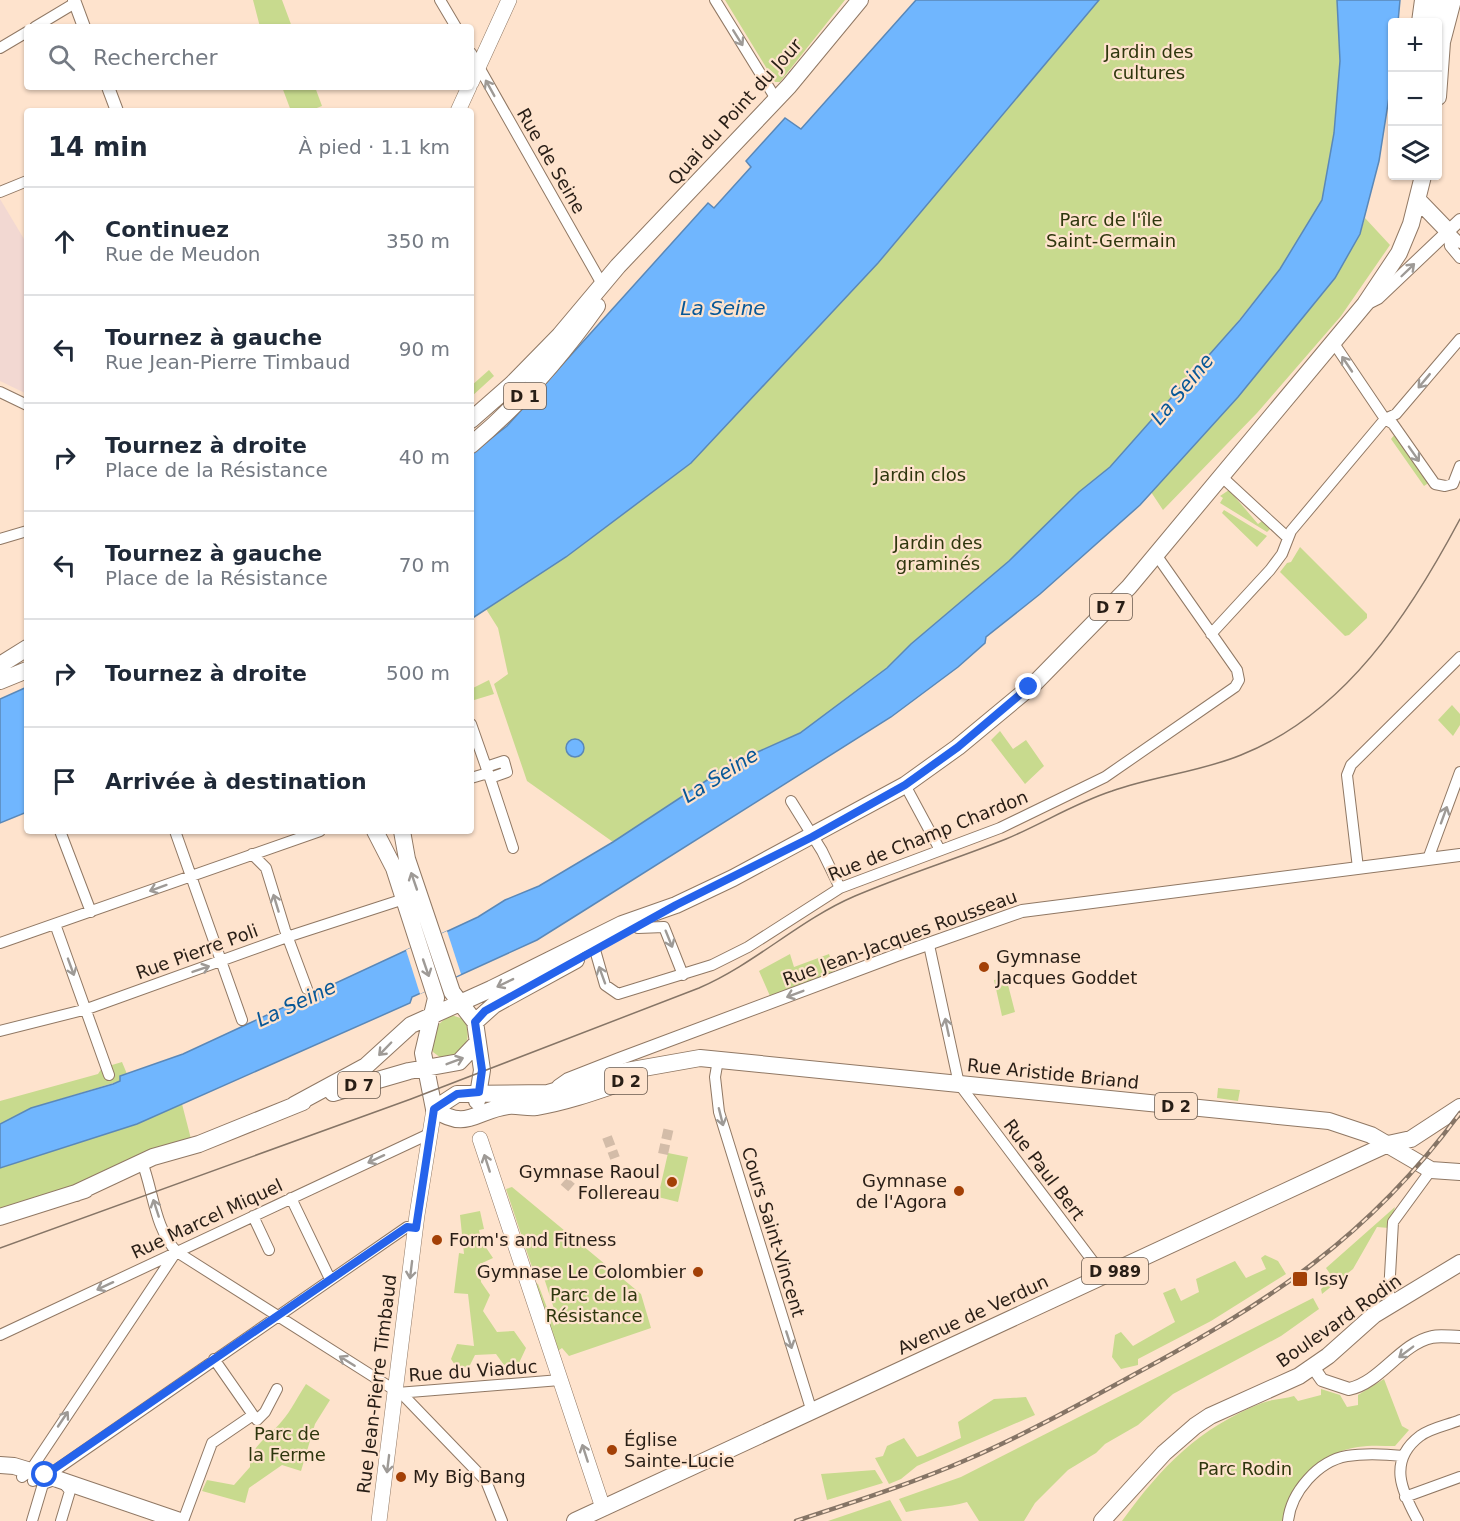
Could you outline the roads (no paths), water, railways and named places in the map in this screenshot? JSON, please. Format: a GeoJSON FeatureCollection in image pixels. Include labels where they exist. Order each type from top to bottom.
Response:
{"type":"FeatureCollection","features":[{"type":"Feature","properties":{"kind":"main road"},"geometry":{"type":"LineString","coordinates":[[475,60],[509,0]]}},
{"type":"Feature","properties":{"kind":"main road","name":"Quai du Point du Jour"},"geometry":{"type":"LineString","coordinates":[[474,417],[512,384],[579,313],[602,284],[776,99],[860,0]]}},
{"type":"Feature","properties":{"kind":"main road"},"geometry":{"type":"LineString","coordinates":[[1421,18],[1423,0]]}},
{"type":"Feature","properties":{"kind":"main road"},"geometry":{"type":"LineString","coordinates":[[1434,18],[1437,0]]}},
{"type":"Feature","properties":{"kind":"main road"},"geometry":{"type":"LineString","coordinates":[[1439,72],[1442,42],[1453,0]]}},
{"type":"Feature","properties":{"kind":"main road"},"geometry":{"type":"LineString","coordinates":[[459,108],[468,90]]}},
{"type":"Feature","properties":{"kind":"main road"},"geometry":{"type":"LineString","coordinates":[[1214,479],[1223,458],[1382,262],[1397,229],[1411,180]]}},
{"type":"Feature","properties":{"kind":"main road","name":"D 7"},"geometry":{"type":"LineString","coordinates":[[986,722],[1027,676],[1063,645],[1120,586],[1365,304],[1400,253],[1418,200],[1422,180]]}},
{"type":"Feature","properties":{"kind":"main road"},"geometry":{"type":"LineString","coordinates":[[1418,200],[1456,232]]}},
{"type":"Feature","properties":{"kind":"main road","name":"Quai du Point du Jour"},"geometry":{"type":"LineString","coordinates":[[572,341],[637,247]]}},
{"type":"Feature","properties":{"kind":"main road"},"geometry":{"type":"LineString","coordinates":[[474,403],[562,321],[579,313]]}},
{"type":"Feature","properties":{"kind":"main road","name":"D 1"},"geometry":{"type":"LineString","coordinates":[[474,429],[518,392],[563,344],[572,341]]}},
{"type":"Feature","properties":{"kind":"main road","name":"D 1"},"geometry":{"type":"LineString","coordinates":[[474,442],[523,398],[572,341]]}},
{"type":"Feature","properties":{"kind":"main road","name":"D 7"},"geometry":{"type":"LineString","coordinates":[[475,1022],[494,1005],[638,928],[676,905],[812,837],[905,785],[930,768],[1034,684],[1098,621],[1157,556],[1214,479]]}},
{"type":"Feature","properties":{"kind":"main road"},"geometry":{"type":"LineString","coordinates":[[0,665],[24,650]]}},
{"type":"Feature","properties":{"kind":"main road"},"geometry":{"type":"LineString","coordinates":[[0,670],[24,658]]}},
{"type":"Feature","properties":{"kind":"main road"},"geometry":{"type":"LineString","coordinates":[[0,681],[24,671]]}},
{"type":"Feature","properties":{"kind":"main road"},"geometry":{"type":"LineString","coordinates":[[377,834],[394,868],[404,899],[423,934],[450,997],[475,1022],[482,1070],[474,1119],[451,1119],[434,1109],[425,1068],[423,1048],[432,1016],[450,997]]}},
{"type":"Feature","properties":{"kind":"main road"},"geometry":{"type":"LineString","coordinates":[[403,834],[423,934]]}},
{"type":"Feature","properties":{"kind":"main road","name":"D 7"},"geometry":{"type":"LineString","coordinates":[[450,997],[622,924],[676,905]]}},
{"type":"Feature","properties":{"kind":"main road"},"geometry":{"type":"LineString","coordinates":[[294,1105],[366,1066],[406,1028],[432,1016],[450,997]]}},
{"type":"Feature","properties":{"kind":"main road"},"geometry":{"type":"LineString","coordinates":[[425,1068],[459,1062],[478,1042]]}},
{"type":"Feature","properties":{"kind":"main road","name":"Rue Aristide Briand"},"geometry":{"type":"LineString","coordinates":[[434,1109],[457,1094],[479,1092],[530,1095],[548,1093],[654,1065],[700,1058],[717,1065]]}},
{"type":"Feature","properties":{"kind":"main road","name":"Rue Aristide Briand"},"geometry":{"type":"LineString","coordinates":[[474,1119],[508,1106],[534,1107],[578,1098],[629,1080],[717,1065],[781,1067],[1329,1120],[1371,1135],[1388,1144]]}},
{"type":"Feature","properties":{"kind":"main road","name":"D 7"},"geometry":{"type":"LineString","coordinates":[[0,1217],[76,1193],[294,1105],[425,1068]]}},
{"type":"Feature","properties":{"kind":"main road"},"geometry":{"type":"LineString","coordinates":[[1453,1117],[1460,1099]]}},
{"type":"Feature","properties":{"kind":"main road","name":"D 989"},"geometry":{"type":"LineString","coordinates":[[1388,1144],[1414,1145],[1453,1117],[1460,1107]]}},
{"type":"Feature","properties":{"kind":"main road","name":"Rue Jean-Pierre Timbaud"},"geometry":{"type":"LineString","coordinates":[[380,1521],[416,1228],[434,1109]]}},
{"type":"Feature","properties":{"kind":"main road","name":"D 989"},"geometry":{"type":"LineString","coordinates":[[1388,1144],[1411,1139],[1453,1117]]}},
{"type":"Feature","properties":{"kind":"main road"},"geometry":{"type":"LineString","coordinates":[[1408,1156],[1432,1134]]}},
{"type":"Feature","properties":{"kind":"main road"},"geometry":{"type":"LineString","coordinates":[[480,1139],[603,1508]]}},
{"type":"Feature","properties":{"kind":"main road","name":"Avenue de Verdun"},"geometry":{"type":"LineString","coordinates":[[575,1521],[1388,1144]]}},
{"type":"Feature","properties":{"kind":"main road","name":"D 2"},"geometry":{"type":"LineString","coordinates":[[1388,1144],[1431,1170],[1460,1172]]}},
{"type":"Feature","properties":{"kind":"main road","name":"Boulevard Rodin"},"geometry":{"type":"LineString","coordinates":[[1102,1521],[1164,1453],[1195,1426],[1210,1416],[1284,1384],[1313,1367],[1364,1323],[1460,1263]]}},
{"type":"Feature","properties":{"kind":"main road"},"geometry":{"type":"LineString","coordinates":[[0,1465],[181,1521]]}},
{"type":"Feature","properties":{"kind":"main road"},"geometry":{"type":"LineString","coordinates":[[0,1471],[47,1478]]}},
{"type":"Feature","properties":{"kind":"street"},"geometry":{"type":"LineString","coordinates":[[440,0],[454,24]]}},
{"type":"Feature","properties":{"kind":"street"},"geometry":{"type":"LineString","coordinates":[[715,0],[776,99]]}},
{"type":"Feature","properties":{"kind":"street"},"geometry":{"type":"LineString","coordinates":[[39,24],[74,1],[83,24]]}},
{"type":"Feature","properties":{"kind":"street"},"geometry":{"type":"LineString","coordinates":[[0,48],[24,34]]}},
{"type":"Feature","properties":{"kind":"street","name":"Rue de Seine"},"geometry":{"type":"LineString","coordinates":[[475,60],[602,284]]}},
{"type":"Feature","properties":{"kind":"street"},"geometry":{"type":"LineString","coordinates":[[109,90],[116,108]]}},
{"type":"Feature","properties":{"kind":"street"},"geometry":{"type":"LineString","coordinates":[[0,192],[24,182]]}},
{"type":"Feature","properties":{"kind":"street"},"geometry":{"type":"LineString","coordinates":[[1456,232],[1450,246],[1460,258]]}},
{"type":"Feature","properties":{"kind":"street"},"geometry":{"type":"LineString","coordinates":[[1365,304],[1378,298],[1456,232]]}},
{"type":"Feature","properties":{"kind":"street"},"geometry":{"type":"LineString","coordinates":[[1211,634],[1223,624],[1282,554],[1287,537],[1385,419],[1396,414],[1460,339]]}},
{"type":"Feature","properties":{"kind":"street"},"geometry":{"type":"LineString","coordinates":[[1333,342],[1385,419],[1393,424],[1435,484],[1445,486],[1453,484],[1459,470]]}},
{"type":"Feature","properties":{"kind":"street"},"geometry":{"type":"LineString","coordinates":[[0,392],[24,404]]}},
{"type":"Feature","properties":{"kind":"street"},"geometry":{"type":"LineString","coordinates":[[1214,479],[1287,537]]}},
{"type":"Feature","properties":{"kind":"street"},"geometry":{"type":"LineString","coordinates":[[0,539],[24,532]]}},
{"type":"Feature","properties":{"kind":"street","name":"Rue de Champ Chardon"},"geometry":{"type":"LineString","coordinates":[[595,950],[605,985],[618,994],[684,975],[748,947],[840,888],[1000,828],[1105,777],[1235,687],[1239,680],[1237,670],[1157,556]]}},
{"type":"Feature","properties":{"kind":"street"},"geometry":{"type":"LineString","coordinates":[[1358,868],[1347,775],[1351,765],[1460,657]]}},
{"type":"Feature","properties":{"kind":"street"},"geometry":{"type":"LineString","coordinates":[[474,733],[513,848]]}},
{"type":"Feature","properties":{"kind":"street"},"geometry":{"type":"LineString","coordinates":[[1428,859],[1460,772]]}},
{"type":"Feature","properties":{"kind":"street"},"geometry":{"type":"LineString","coordinates":[[474,777],[488,773]]}},
{"type":"Feature","properties":{"kind":"street"},"geometry":{"type":"LineString","coordinates":[[905,785],[940,850]]}},
{"type":"Feature","properties":{"kind":"street"},"geometry":{"type":"LineString","coordinates":[[791,801],[840,888]]}},
{"type":"Feature","properties":{"kind":"street"},"geometry":{"type":"LineString","coordinates":[[61,834],[91,912]]}},
{"type":"Feature","properties":{"kind":"street"},"geometry":{"type":"LineString","coordinates":[[175,834],[242,1020]]}},
{"type":"Feature","properties":{"kind":"street"},"geometry":{"type":"LineString","coordinates":[[0,943],[273,847],[285,836]]}},
{"type":"Feature","properties":{"kind":"street"},"geometry":{"type":"LineString","coordinates":[[266,868],[273,847]]}},
{"type":"Feature","properties":{"kind":"street"},"geometry":{"type":"LineString","coordinates":[[252,854],[266,868],[287,937],[307,989]]}},
{"type":"Feature","properties":{"kind":"street","name":"Rue Jean-Jacques Rousseau"},"geometry":{"type":"LineString","coordinates":[[548,1093],[568,1079],[1022,911],[1460,855]]}},
{"type":"Feature","properties":{"kind":"street","name":"Rue Pierre Poli"},"geometry":{"type":"LineString","coordinates":[[0,1031],[87,1009],[287,937],[404,899]]}},
{"type":"Feature","properties":{"kind":"street"},"geometry":{"type":"LineString","coordinates":[[55,924],[110,1075]]}},
{"type":"Feature","properties":{"kind":"street"},"geometry":{"type":"LineString","coordinates":[[638,928],[664,927],[684,975]]}},
{"type":"Feature","properties":{"kind":"street"},"geometry":{"type":"LineString","coordinates":[[928,945],[959,1084]]}},
{"type":"Feature","properties":{"kind":"street","name":"Cours Saint-Vincent"},"geometry":{"type":"LineString","coordinates":[[717,1065],[719,1112],[812,1412]]}},
{"type":"Feature","properties":{"kind":"street","name":"Rue Paul Bert"},"geometry":{"type":"LineString","coordinates":[[959,1084],[1104,1276]]}},
{"type":"Feature","properties":{"kind":"street","name":"Rue Marcel Miquel"},"geometry":{"type":"LineString","coordinates":[[0,1335],[429,1134]]}},
{"type":"Feature","properties":{"kind":"street"},"geometry":{"type":"LineString","coordinates":[[32,1521],[47,1478],[160,1277],[177,1252],[171,1247],[144,1167]]}},
{"type":"Feature","properties":{"kind":"street"},"geometry":{"type":"LineString","coordinates":[[1393,1303],[1389,1293],[1393,1222],[1431,1170]]}},
{"type":"Feature","properties":{"kind":"street"},"geometry":{"type":"LineString","coordinates":[[291,1198],[330,1279]]}},
{"type":"Feature","properties":{"kind":"street"},"geometry":{"type":"LineString","coordinates":[[253,1216],[269,1250]]}},
{"type":"Feature","properties":{"kind":"street"},"geometry":{"type":"LineString","coordinates":[[47,1478],[330,1279],[407,1227],[416,1228]]}},
{"type":"Feature","properties":{"kind":"street","name":"Rue du Viaduc"},"geometry":{"type":"LineString","coordinates":[[177,1252],[397,1393],[560,1380]]}},
{"type":"Feature","properties":{"kind":"street"},"geometry":{"type":"LineString","coordinates":[[150,1264],[157,1269],[160,1277]]}},
{"type":"Feature","properties":{"kind":"street"},"geometry":{"type":"LineString","coordinates":[[1313,1367],[1322,1380],[1349,1389],[1379,1372],[1432,1336],[1460,1337]]}},
{"type":"Feature","properties":{"kind":"street"},"geometry":{"type":"LineString","coordinates":[[214,1359],[257,1420],[266,1412],[277,1389]]}},
{"type":"Feature","properties":{"kind":"street"},"geometry":{"type":"LineString","coordinates":[[397,1393],[404,1395],[486,1481],[502,1521]]}},
{"type":"Feature","properties":{"kind":"street"},"geometry":{"type":"LineString","coordinates":[[181,1521],[212,1443],[253,1415]]}},
{"type":"Feature","properties":{"kind":"street"},"geometry":{"type":"LineString","coordinates":[[1418,1521],[1399,1480],[1403,1456],[1420,1435],[1460,1420]]}},
{"type":"Feature","properties":{"kind":"street"},"geometry":{"type":"LineString","coordinates":[[1288,1521],[1298,1492],[1315,1472],[1344,1456],[1375,1454],[1403,1456]]}},
{"type":"Feature","properties":{"kind":"street"},"geometry":{"type":"LineString","coordinates":[[1405,1497],[1460,1476]]}},
{"type":"Feature","properties":{"kind":"street"},"geometry":{"type":"LineString","coordinates":[[47,1478],[61,1521]]}},
{"type":"Feature","properties":{"kind":"water","name":"La Seine"},"geometry":{"type":"Polygon","coordinates":[[[916,0],[1099,0],[878,263],[691,463],[566,557],[474,617],[474,452],[507,426],[708,203],[714,208],[751,167],[746,161],[785,118],[801,129],[916,0]]]}},
{"type":"Feature","properties":{"kind":"water","name":"La Seine"},"geometry":{"type":"Polygon","coordinates":[[[1337,0],[1400,0],[1398,18],[1388,18],[1388,104],[1379,161],[1360,234],[1335,278],[1238,397],[1140,505],[1040,594],[986,637],[985,643],[958,667],[891,717],[537,940],[412,997],[410,1003],[137,1124],[0,1168],[0,1124],[31,1108],[113,1084],[120,1081],[120,1076],[183,1054],[478,917],[505,900],[539,886],[613,842],[733,763],[800,733],[887,668],[911,644],[1009,561],[1079,492],[1110,467],[1240,320],[1280,269],[1322,200],[1334,133],[1340,61],[1337,0]]]}},
{"type":"Feature","properties":{"kind":"water"},"geometry":{"type":"Polygon","coordinates":[[[24,688],[24,813],[0,823],[0,699],[24,688]]]}},
{"type":"Feature","properties":{"kind":"water"},"geometry":{"type":"Polygon","coordinates":[[[575,739],[583,744],[584,748],[579,756],[575,757],[567,752],[566,748],[571,740],[575,739]]]}},
{"type":"Feature","properties":{"kind":"tunnel"},"geometry":{"type":"LineString","coordinates":[[663,1154],[669,1127]]}},
{"type":"Feature","properties":{"kind":"tunnel"},"geometry":{"type":"LineString","coordinates":[[607,1137],[615,1158]]}},
{"type":"Feature","properties":{"kind":"tunnel"},"geometry":{"type":"LineString","coordinates":[[564,1181],[572,1188]]}},
{"type":"Feature","properties":{"kind":"tram line"},"geometry":{"type":"LineString","coordinates":[[0,1248],[411,1099],[699,988],[739,967],[815,917],[855,896],[1006,839],[1098,796],[1225,761],[1278,737],[1312,714],[1343,687],[1371,657],[1419,590],[1460,519]]}},
{"type":"Feature","properties":{"kind":"railway"},"geometry":{"type":"LineString","coordinates":[[796,1521],[903,1485],[988,1450],[1094,1397],[1229,1320],[1272,1293],[1352,1232],[1425,1157],[1460,1113]]}},
{"type":"Feature","properties":{"kind":"place","name":"Gymnase Jacques Goddet"},"geometry":{"type":"Point","coordinates":[984,967]}},
{"type":"Feature","properties":{"kind":"place","name":"Gymnase Raoul Follereau"},"geometry":{"type":"Point","coordinates":[672,1182]}},
{"type":"Feature","properties":{"kind":"place","name":"Gymnase de l'Agora"},"geometry":{"type":"Point","coordinates":[959,1191]}},
{"type":"Feature","properties":{"kind":"place","name":"Form's and Fitness"},"geometry":{"type":"Point","coordinates":[437,1240]}},
{"type":"Feature","properties":{"kind":"place","name":"Gymnase Le Colombier"},"geometry":{"type":"Point","coordinates":[698,1272]}},
{"type":"Feature","properties":{"kind":"place","name":"Issy"},"geometry":{"type":"Point","coordinates":[1300,1279]}},
{"type":"Feature","properties":{"kind":"place","name":"Église Sainte-Lucie"},"geometry":{"type":"Point","coordinates":[612,1450]}},
{"type":"Feature","properties":{"kind":"place","name":"My Big Bang"},"geometry":{"type":"Point","coordinates":[401,1477]}},
{"type":"Feature","properties":{"kind":"park label","name":"Jardin des cultures"},"geometry":{"type":"Point","coordinates":[1149,62]}},
{"type":"Feature","properties":{"kind":"park label","name":"Parc de l'île Saint-Germain"},"geometry":{"type":"Point","coordinates":[1111,230]}},
{"type":"Feature","properties":{"kind":"park label","name":"Jardin clos"},"geometry":{"type":"Point","coordinates":[920,475]}},
{"type":"Feature","properties":{"kind":"park label","name":"Jardin des graminés"},"geometry":{"type":"Point","coordinates":[938,553]}},
{"type":"Feature","properties":{"kind":"park label","name":"Parc de la Résistance"},"geometry":{"type":"Point","coordinates":[594,1305]}},
{"type":"Feature","properties":{"kind":"park label","name":"Parc de la Ferme"},"geometry":{"type":"Point","coordinates":[287,1444]}},
{"type":"Feature","properties":{"kind":"park label","name":"Parc Rodin"},"geometry":{"type":"Point","coordinates":[1245,1469]}}]}
